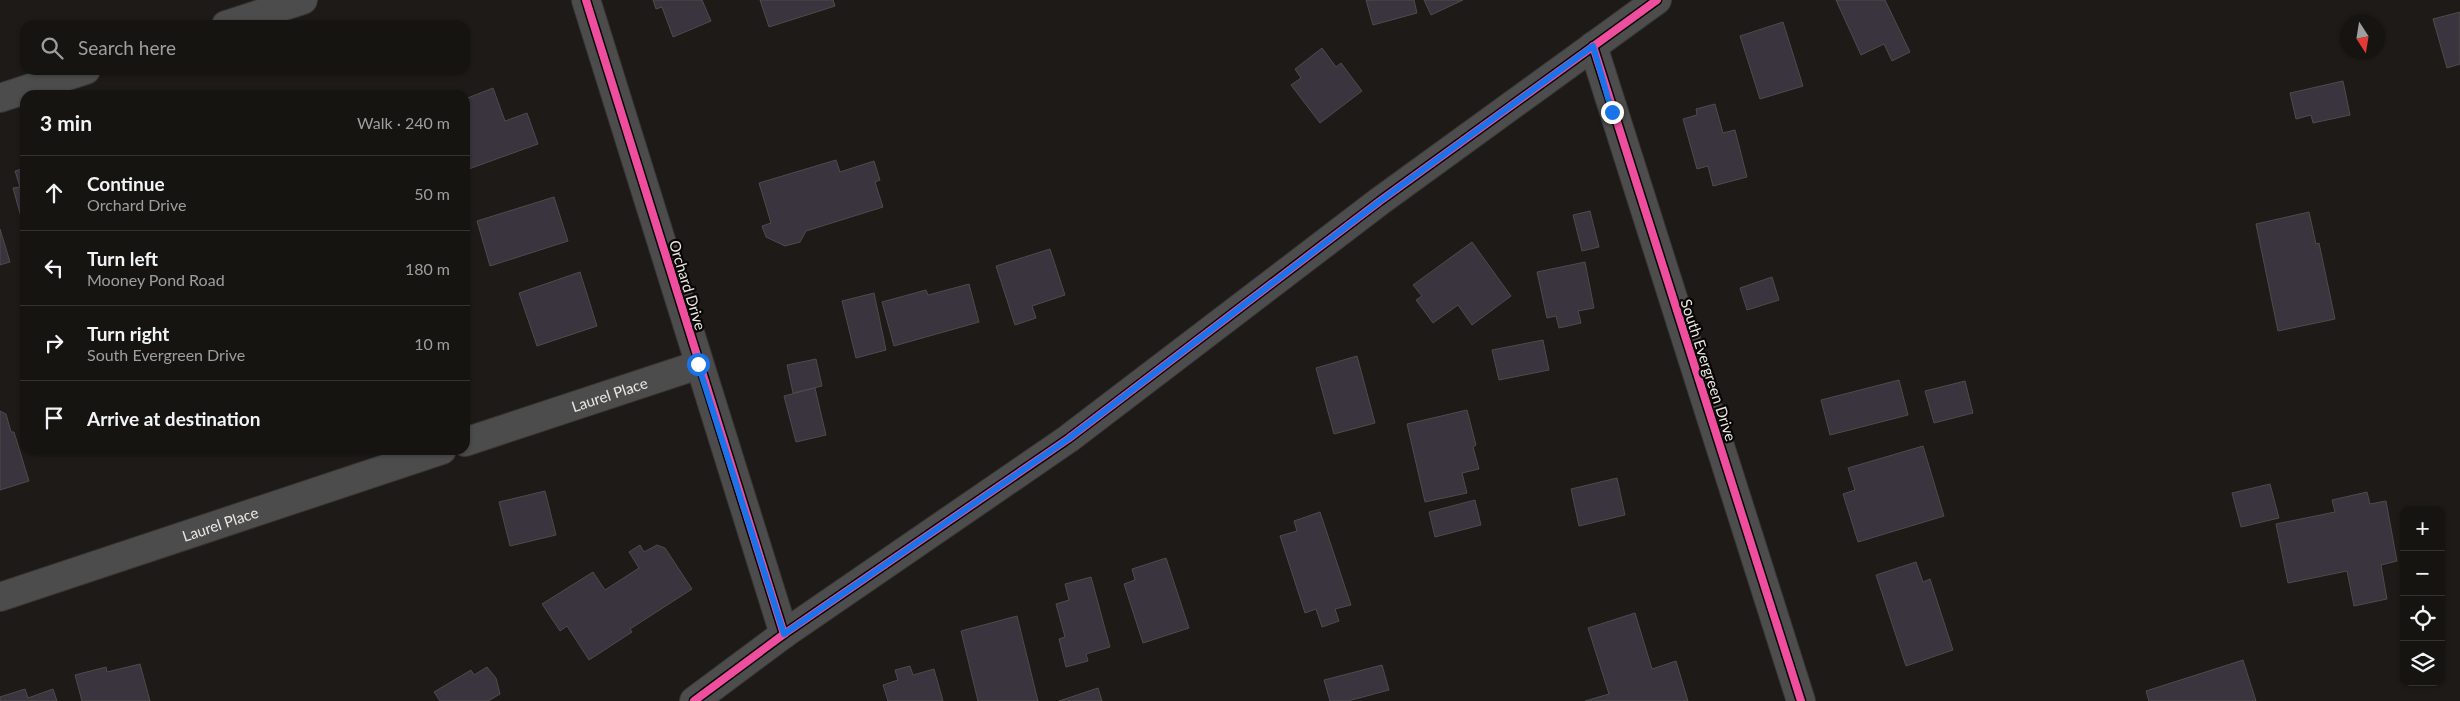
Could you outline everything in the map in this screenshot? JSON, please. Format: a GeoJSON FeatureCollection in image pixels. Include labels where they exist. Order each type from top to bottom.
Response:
{"type":"FeatureCollection","features":[{"type":"Feature","properties":{"kind":"street"},"geometry":{"type":"LineString","coordinates":[[242,20],[304,0]]}},
{"type":"Feature","properties":{"kind":"street","name":"Orchard Drive"},"geometry":{"type":"LineString","coordinates":[[586,0],[698,364],[784,634]]}},
{"type":"Feature","properties":{"kind":"street"},"geometry":{"type":"LineString","coordinates":[[694,701],[784,634],[1068,439],[1380,201],[1657,0]]}},
{"type":"Feature","properties":{"kind":"street","name":"South Evergreen Drive"},"geometry":{"type":"LineString","coordinates":[[1593,46],[1801,701]]}},
{"type":"Feature","properties":{"kind":"street"},"geometry":{"type":"LineString","coordinates":[[25,90],[71,75]]}},
{"type":"Feature","properties":{"kind":"street"},"geometry":{"type":"LineString","coordinates":[[0,98],[20,91]]}},
{"type":"Feature","properties":{"kind":"street","name":"Laurel Place"},"geometry":{"type":"LineString","coordinates":[[470,440],[698,364]]}},
{"type":"Feature","properties":{"kind":"street","name":"Laurel Place"},"geometry":{"type":"LineString","coordinates":[[0,597],[427,455]]}},
{"type":"Feature","properties":{"kind":"building"},"geometry":{"type":"Polygon","coordinates":[[[653,0],[702,0],[711,21],[673,37],[662,7],[656,9],[653,0]]]}},
{"type":"Feature","properties":{"kind":"building"},"geometry":{"type":"Polygon","coordinates":[[[760,0],[833,0],[835,6],[769,27],[760,0]]]}},
{"type":"Feature","properties":{"kind":"building"},"geometry":{"type":"Polygon","coordinates":[[[1366,0],[1414,0],[1417,13],[1373,25],[1366,0]]]}},
{"type":"Feature","properties":{"kind":"building"},"geometry":{"type":"Polygon","coordinates":[[[1424,0],[1463,0],[1431,15],[1424,0]]]}},
{"type":"Feature","properties":{"kind":"building"},"geometry":{"type":"Polygon","coordinates":[[[1836,0],[1885,0],[1910,52],[1892,61],[1884,44],[1861,55],[1836,0]]]}},
{"type":"Feature","properties":{"kind":"building"},"geometry":{"type":"Polygon","coordinates":[[[2460,12],[2460,64],[2447,68],[2433,19],[2460,12]]]}},
{"type":"Feature","properties":{"kind":"building"},"geometry":{"type":"Polygon","coordinates":[[[1783,22],[1803,86],[1760,99],[1740,36],[1783,22]]]}},
{"type":"Feature","properties":{"kind":"building"},"geometry":{"type":"Polygon","coordinates":[[[1322,48],[1336,67],[1341,63],[1362,91],[1320,123],[1291,85],[1301,78],[1295,69],[1322,48]]]}},
{"type":"Feature","properties":{"kind":"building"},"geometry":{"type":"Polygon","coordinates":[[[2343,81],[2350,115],[2313,123],[2311,115],[2296,119],[2290,93],[2343,81]]]}},
{"type":"Feature","properties":{"kind":"building"},"geometry":{"type":"Polygon","coordinates":[[[493,88],[505,121],[527,113],[538,144],[470,169],[470,97],[493,88]]]}},
{"type":"Feature","properties":{"kind":"building"},"geometry":{"type":"Polygon","coordinates":[[[1715,104],[1723,133],[1735,130],[1747,177],[1713,186],[1708,166],[1697,169],[1683,119],[1697,115],[1696,109],[1715,104]]]}},
{"type":"Feature","properties":{"kind":"building"},"geometry":{"type":"Polygon","coordinates":[[[836,160],[840,172],[874,161],[880,180],[875,182],[883,207],[806,231],[800,242],[785,246],[766,237],[762,226],[771,223],[759,183],[836,160]]]}},
{"type":"Feature","properties":{"kind":"building"},"geometry":{"type":"Polygon","coordinates":[[[20,170],[20,187],[15,171],[20,170]]]}},
{"type":"Feature","properties":{"kind":"building"},"geometry":{"type":"Polygon","coordinates":[[[20,187],[20,213],[13,188],[20,187]]]}},
{"type":"Feature","properties":{"kind":"building"},"geometry":{"type":"Polygon","coordinates":[[[554,197],[568,241],[490,266],[477,221],[554,197]]]}},
{"type":"Feature","properties":{"kind":"building"},"geometry":{"type":"Polygon","coordinates":[[[1590,211],[1599,247],[1582,251],[1573,215],[1590,211]]]}},
{"type":"Feature","properties":{"kind":"building"},"geometry":{"type":"Polygon","coordinates":[[[2309,212],[2316,244],[2319,243],[2335,319],[2278,331],[2256,224],[2309,212]]]}},
{"type":"Feature","properties":{"kind":"building"},"geometry":{"type":"Polygon","coordinates":[[[0,229],[10,262],[0,265],[0,229]]]}},
{"type":"Feature","properties":{"kind":"building"},"geometry":{"type":"Polygon","coordinates":[[[1472,242],[1511,296],[1472,325],[1458,305],[1433,323],[1416,300],[1422,296],[1413,285],[1472,242]]]}},
{"type":"Feature","properties":{"kind":"building"},"geometry":{"type":"Polygon","coordinates":[[[1050,249],[1065,295],[1032,306],[1036,318],[1015,325],[996,266],[1050,249]]]}},
{"type":"Feature","properties":{"kind":"building"},"geometry":{"type":"Polygon","coordinates":[[[1585,262],[1594,308],[1578,311],[1581,323],[1559,328],[1556,316],[1547,318],[1537,272],[1585,262]]]}},
{"type":"Feature","properties":{"kind":"building"},"geometry":{"type":"Polygon","coordinates":[[[580,272],[597,326],[537,346],[519,293],[580,272]]]}},
{"type":"Feature","properties":{"kind":"building"},"geometry":{"type":"Polygon","coordinates":[[[1772,277],[1779,300],[1747,310],[1740,288],[1772,277]]]}},
{"type":"Feature","properties":{"kind":"building"},"geometry":{"type":"Polygon","coordinates":[[[969,284],[979,322],[894,346],[882,302],[926,290],[928,295],[969,284]]]}},
{"type":"Feature","properties":{"kind":"building"},"geometry":{"type":"Polygon","coordinates":[[[874,293],[886,350],[856,358],[842,301],[874,293]]]}},
{"type":"Feature","properties":{"kind":"building"},"geometry":{"type":"Polygon","coordinates":[[[1543,340],[1549,370],[1499,380],[1492,350],[1543,340]]]}},
{"type":"Feature","properties":{"kind":"building"},"geometry":{"type":"Polygon","coordinates":[[[1357,356],[1375,423],[1334,434],[1316,368],[1357,356]]]}},
{"type":"Feature","properties":{"kind":"building"},"geometry":{"type":"Polygon","coordinates":[[[816,359],[822,386],[793,393],[787,365],[816,359]]]}},
{"type":"Feature","properties":{"kind":"building"},"geometry":{"type":"Polygon","coordinates":[[[1899,380],[1908,415],[1830,435],[1821,400],[1899,380]]]}},
{"type":"Feature","properties":{"kind":"building"},"geometry":{"type":"Polygon","coordinates":[[[1965,381],[1973,413],[1934,423],[1925,391],[1965,381]]]}},
{"type":"Feature","properties":{"kind":"building"},"geometry":{"type":"Polygon","coordinates":[[[815,388],[826,435],[796,442],[784,396],[815,388]]]}},
{"type":"Feature","properties":{"kind":"building"},"geometry":{"type":"Polygon","coordinates":[[[1467,410],[1476,445],[1473,447],[1479,469],[1462,473],[1467,493],[1425,502],[1407,424],[1467,410]]]}},
{"type":"Feature","properties":{"kind":"building"},"geometry":{"type":"Polygon","coordinates":[[[0,411],[6,414],[11,432],[14,432],[29,481],[0,490],[0,411]]]}},
{"type":"Feature","properties":{"kind":"building"},"geometry":{"type":"Polygon","coordinates":[[[1923,446],[1944,516],[1858,542],[1843,494],[1855,490],[1848,468],[1923,446]]]}},
{"type":"Feature","properties":{"kind":"building"},"geometry":{"type":"Polygon","coordinates":[[[1617,478],[1625,515],[1579,526],[1571,489],[1617,478]]]}},
{"type":"Feature","properties":{"kind":"building"},"geometry":{"type":"Polygon","coordinates":[[[2270,484],[2279,518],[2241,527],[2232,493],[2270,484]]]}},
{"type":"Feature","properties":{"kind":"building"},"geometry":{"type":"Polygon","coordinates":[[[545,491],[556,535],[510,546],[499,502],[545,491]]]}},
{"type":"Feature","properties":{"kind":"building"},"geometry":{"type":"Polygon","coordinates":[[[2367,492],[2370,504],[2386,501],[2397,561],[2381,565],[2387,599],[2354,606],[2347,571],[2288,583],[2276,524],[2335,512],[2332,500],[2367,492]]]}},
{"type":"Feature","properties":{"kind":"building"},"geometry":{"type":"Polygon","coordinates":[[[1475,500],[1481,525],[1435,537],[1429,512],[1475,500]]]}},
{"type":"Feature","properties":{"kind":"building"},"geometry":{"type":"Polygon","coordinates":[[[1320,512],[1351,605],[1335,609],[1339,621],[1322,627],[1316,609],[1305,613],[1280,536],[1297,531],[1294,521],[1320,512]]]}},
{"type":"Feature","properties":{"kind":"building"},"geometry":{"type":"Polygon","coordinates":[[[640,545],[644,552],[657,545],[665,548],[692,589],[630,629],[632,632],[589,660],[567,626],[560,631],[542,604],[593,572],[605,590],[639,568],[629,552],[640,545]]]}},
{"type":"Feature","properties":{"kind":"building"},"geometry":{"type":"Polygon","coordinates":[[[1166,558],[1189,628],[1143,643],[1124,584],[1135,580],[1132,569],[1166,558]]]}},
{"type":"Feature","properties":{"kind":"building"},"geometry":{"type":"Polygon","coordinates":[[[1916,562],[1923,582],[1930,579],[1953,650],[1906,666],[1876,575],[1916,562]]]}},
{"type":"Feature","properties":{"kind":"building"},"geometry":{"type":"Polygon","coordinates":[[[1091,577],[1110,647],[1086,654],[1088,661],[1066,667],[1059,639],[1065,637],[1056,604],[1069,600],[1065,584],[1091,577]]]}},
{"type":"Feature","properties":{"kind":"building"},"geometry":{"type":"Polygon","coordinates":[[[1635,613],[1652,669],[1676,661],[1688,701],[1585,701],[1609,694],[1588,628],[1635,613]]]}},
{"type":"Feature","properties":{"kind":"building"},"geometry":{"type":"Polygon","coordinates":[[[1017,616],[1038,701],[978,701],[961,631],[1017,616]]]}},
{"type":"Feature","properties":{"kind":"building"},"geometry":{"type":"Polygon","coordinates":[[[2243,660],[2256,701],[2149,701],[2146,691],[2243,660]]]}},
{"type":"Feature","properties":{"kind":"building"},"geometry":{"type":"Polygon","coordinates":[[[140,664],[150,701],[82,701],[75,675],[106,667],[107,672],[140,664]]]}},
{"type":"Feature","properties":{"kind":"building"},"geometry":{"type":"Polygon","coordinates":[[[1382,665],[1389,690],[1348,701],[1330,701],[1324,680],[1382,665]]]}},
{"type":"Feature","properties":{"kind":"building"},"geometry":{"type":"Polygon","coordinates":[[[910,666],[913,675],[934,669],[943,701],[888,701],[883,685],[898,680],[895,670],[910,666]]]}},
{"type":"Feature","properties":{"kind":"building"},"geometry":{"type":"Polygon","coordinates":[[[487,667],[496,678],[500,694],[488,701],[440,701],[434,692],[471,670],[474,675],[487,667]]]}},
{"type":"Feature","properties":{"kind":"building"},"geometry":{"type":"Polygon","coordinates":[[[1098,688],[1102,701],[1059,701],[1098,688]]]}},
{"type":"Feature","properties":{"kind":"building"},"geometry":{"type":"Polygon","coordinates":[[[25,689],[28,698],[53,689],[57,701],[0,701],[0,697],[25,689]]]}},
{"type":"Feature","properties":{"kind":"cycle path"},"geometry":{"type":"LineString","coordinates":[[586,0],[784,634]]}},
{"type":"Feature","properties":{"kind":"cycle path"},"geometry":{"type":"LineString","coordinates":[[694,701],[784,634],[1068,439],[1380,201],[1657,0]]}},
{"type":"Feature","properties":{"kind":"cycle path"},"geometry":{"type":"LineString","coordinates":[[1593,46],[1801,701]]}},
{"type":"Feature","properties":{"kind":"route"},"geometry":{"type":"LineString","coordinates":[[698,364],[784,634],[1068,439],[1380,201],[1593,46],[1612,112]]}}]}
